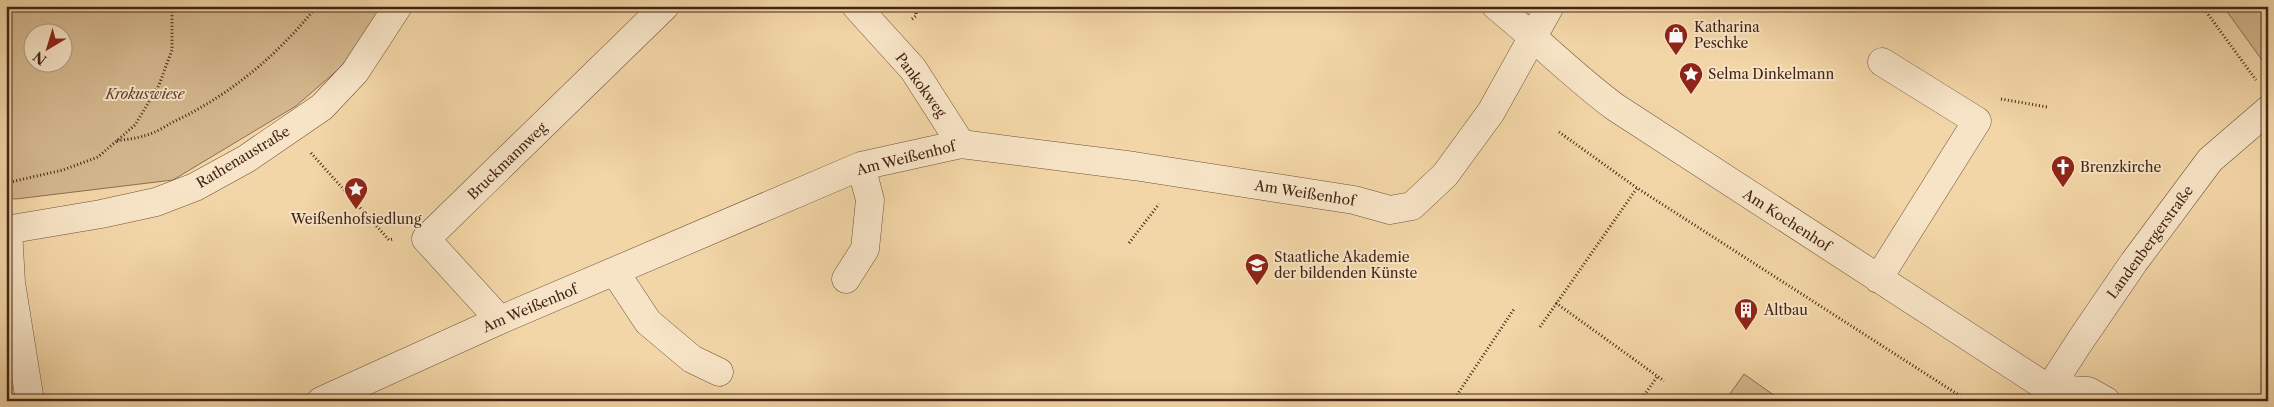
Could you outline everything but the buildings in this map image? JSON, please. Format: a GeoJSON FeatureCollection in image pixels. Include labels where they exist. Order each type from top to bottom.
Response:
{"type":"FeatureCollection","features":[{"type":"Feature","properties":{"kind":"street","name":"Rathenaustraße"},"geometry":{"type":"LineString","coordinates":[[7,230],[102,214],[156,202],[195,187],[246,158],[322,107],[355,72],[398,6]]}},
{"type":"Feature","properties":{"kind":"street","name":"Bruckmannweg"},"geometry":{"type":"LineString","coordinates":[[500,320],[426,239],[665,6]]}},
{"type":"Feature","properties":{"kind":"street","name":"Pankokweg"},"geometry":{"type":"LineString","coordinates":[[856,6],[913,69],[962,144]]}},
{"type":"Feature","properties":{"kind":"street","name":"Am Kochenhof"},"geometry":{"type":"LineString","coordinates":[[1496,6],[1534,36],[1565,67],[1615,107],[2052,395],[2088,391],[2106,401]]}},
{"type":"Feature","properties":{"kind":"street"},"geometry":{"type":"LineString","coordinates":[[1532,6],[1534,36]]}},
{"type":"Feature","properties":{"kind":"street","name":"Am Weißenhof"},"geometry":{"type":"LineString","coordinates":[[321,401],[500,320],[861,166],[962,144],[1354,200],[1390,210],[1412,206],[1445,175],[1491,112],[1550,6]]}},
{"type":"Feature","properties":{"kind":"street"},"geometry":{"type":"LineString","coordinates":[[1878,279],[1977,121],[1882,62]]}},
{"type":"Feature","properties":{"kind":"street","name":"Landenbergerstraße"},"geometry":{"type":"LineString","coordinates":[[2052,395],[2080,341],[2134,262],[2210,160],[2268,110]]}},
{"type":"Feature","properties":{"kind":"street"},"geometry":{"type":"LineString","coordinates":[[846,279],[865,248],[870,200],[861,166]]}},
{"type":"Feature","properties":{"kind":"street"},"geometry":{"type":"LineString","coordinates":[[7,230],[10,283],[30,401]]}},
{"type":"Feature","properties":{"kind":"street"},"geometry":{"type":"LineString","coordinates":[[615,272],[648,322],[692,359],[720,372]]}},
{"type":"Feature","properties":{"kind":"path"},"geometry":{"type":"LineString","coordinates":[[6,183],[63,170],[98,156],[135,125],[159,85],[172,50],[172,6]]}},
{"type":"Feature","properties":{"kind":"path"},"geometry":{"type":"LineString","coordinates":[[117,141],[145,136],[183,118],[218,98],[259,68],[295,34],[317,6]]}},
{"type":"Feature","properties":{"kind":"path"},"geometry":{"type":"LineString","coordinates":[[2202,6],[2257,82]]}},
{"type":"Feature","properties":{"kind":"path"},"geometry":{"type":"LineString","coordinates":[[1977,121],[1993,97],[2048,107]]}},
{"type":"Feature","properties":{"kind":"path"},"geometry":{"type":"LineString","coordinates":[[1559,132],[1637,188],[1968,401]]}},
{"type":"Feature","properties":{"kind":"path"},"geometry":{"type":"LineString","coordinates":[[308,150],[389,240]]}},
{"type":"Feature","properties":{"kind":"path"},"geometry":{"type":"LineString","coordinates":[[1130,243],[1181,174]]}},
{"type":"Feature","properties":{"kind":"path"},"geometry":{"type":"LineString","coordinates":[[1540,327],[1637,188]]}},
{"type":"Feature","properties":{"kind":"path"},"geometry":{"type":"LineString","coordinates":[[1556,303],[1664,382]]}},
{"type":"Feature","properties":{"kind":"path"},"geometry":{"type":"LineString","coordinates":[[1453,401],[1514,309]]}},
{"type":"Feature","properties":{"kind":"path"},"geometry":{"type":"LineString","coordinates":[[1640,401],[1657,376]]}},
{"type":"Feature","properties":{"kind":"green space","name":"Krokuswiese"},"geometry":{"type":"Polygon","coordinates":[[[6,6],[383,6],[379,15],[340,68],[296,106],[173,180],[16,199],[6,198],[6,6]]]}},
{"type":"Feature","properties":{"kind":"green space"},"geometry":{"type":"Polygon","coordinates":[[[2223,6],[2268,6],[2268,67],[2267,67],[2223,6]]]}},
{"type":"Feature","properties":{"kind":"green space"},"geometry":{"type":"Polygon","coordinates":[[[1744,374],[1782,401],[1736,401],[1729,395],[1744,374]]]}},
{"type":"Feature","properties":{"kind":"place","name":"Katharina Peschke"},"geometry":{"type":"Point","coordinates":[1676,56]}},
{"type":"Feature","properties":{"kind":"place","name":"Selma Dinkelmann"},"geometry":{"type":"Point","coordinates":[1691,95]}},
{"type":"Feature","properties":{"kind":"place","name":"Brenzkirche"},"geometry":{"type":"Point","coordinates":[2063,188]}},
{"type":"Feature","properties":{"kind":"place","name":"Weißenhofsiedlung"},"geometry":{"type":"Point","coordinates":[356,210]}},
{"type":"Feature","properties":{"kind":"place","name":"Staatliche Akademie der bildenden Künste"},"geometry":{"type":"Point","coordinates":[1257,286]}},
{"type":"Feature","properties":{"kind":"place","name":"Altbau"},"geometry":{"type":"Point","coordinates":[1746,331]}}]}
